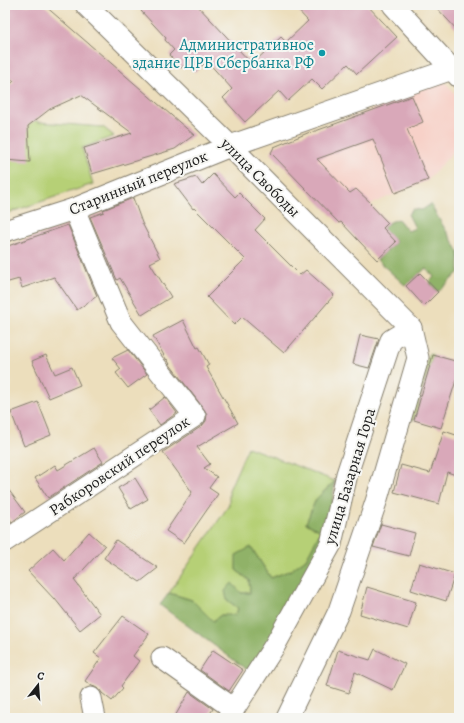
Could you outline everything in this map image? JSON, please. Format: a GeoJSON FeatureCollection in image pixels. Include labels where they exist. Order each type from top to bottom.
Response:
{"type":"FeatureCollection","features":[{"type":"Feature","properties":{"kind":"street","name":"улица Свободы"},"geometry":{"type":"LineString","coordinates":[[86,5],[230,146],[411,328]]}},
{"type":"Feature","properties":{"kind":"street"},"geometry":{"type":"LineString","coordinates":[[394,5],[455,73]]}},
{"type":"Feature","properties":{"kind":"street","name":"Старинный переулок"},"geometry":{"type":"LineString","coordinates":[[5,231],[74,209],[230,146],[455,73]]}},
{"type":"Feature","properties":{"kind":"street","name":"Рабкоровский переулок"},"geometry":{"type":"LineString","coordinates":[[5,541],[195,416],[121,322],[74,209]]}},
{"type":"Feature","properties":{"kind":"street","name":"улица Базарная Гора"},"geometry":{"type":"LineString","coordinates":[[162,658],[231,714],[276,645],[331,544],[347,474],[391,340],[411,328],[418,358],[376,502],[339,611],[287,718]]}},
{"type":"Feature","properties":{"kind":"street"},"geometry":{"type":"LineString","coordinates":[[91,698],[95,718]]}},
{"type":"Feature","properties":{"kind":"shaded area"},"geometry":{"type":"Polygon","coordinates":[[[444,81],[459,98],[459,145],[428,180],[355,211],[339,223],[271,153],[274,147],[310,132],[362,114],[444,81]]]}},
{"type":"Feature","properties":{"kind":"green space"},"geometry":{"type":"Polygon","coordinates":[[[5,104],[38,122],[103,127],[114,136],[82,148],[93,184],[5,214],[5,104]]]}},
{"type":"Feature","properties":{"kind":"green space"},"geometry":{"type":"Polygon","coordinates":[[[431,204],[459,252],[459,272],[438,292],[429,282],[434,277],[426,268],[406,286],[377,260],[396,242],[383,228],[388,223],[398,219],[408,231],[415,228],[408,214],[413,209],[422,210],[431,204]]]}},
{"type":"Feature","properties":{"kind":"green space"},"geometry":{"type":"Polygon","coordinates":[[[429,353],[433,355],[414,420],[410,419],[429,353]]]}},
{"type":"Feature","properties":{"kind":"green space"},"geometry":{"type":"Polygon","coordinates":[[[248,447],[335,481],[316,499],[306,523],[321,531],[306,559],[291,570],[271,578],[251,547],[236,570],[249,580],[250,593],[241,593],[227,600],[238,608],[236,615],[221,615],[213,621],[192,600],[169,593],[229,505],[229,490],[248,447]]]}},
{"type":"Feature","properties":{"kind":"green space"},"geometry":{"type":"Polygon","coordinates":[[[335,481],[327,540],[277,630],[247,670],[160,605],[169,593],[192,600],[213,621],[221,615],[236,615],[238,608],[227,600],[225,591],[232,583],[241,593],[250,593],[249,580],[236,570],[236,555],[251,547],[271,578],[291,570],[306,559],[321,531],[306,523],[316,499],[335,481]]]}},
{"type":"Feature","properties":{"kind":"building"},"geometry":{"type":"Polygon","coordinates":[[[5,5],[44,5],[194,135],[175,149],[92,174],[84,148],[132,133],[81,95],[50,109],[28,126],[30,162],[5,160],[5,89],[14,81],[5,74],[5,5]]]}},
{"type":"Feature","properties":{"kind":"building","name":"Административное здание ЦРБ Сбербанка РФ"},"geometry":{"type":"Polygon","coordinates":[[[148,5],[197,5],[252,64],[281,37],[286,42],[308,21],[293,5],[367,5],[397,37],[357,74],[348,64],[322,89],[312,79],[288,101],[279,91],[245,122],[223,98],[232,89],[207,61],[195,72],[187,63],[181,68],[169,55],[174,50],[165,40],[166,38],[141,11],[148,5]]]}},
{"type":"Feature","properties":{"kind":"building"},"geometry":{"type":"Polygon","coordinates":[[[434,5],[459,5],[459,32],[434,5]]]}},
{"type":"Feature","properties":{"kind":"building"},"geometry":{"type":"Polygon","coordinates":[[[412,96],[423,122],[407,129],[428,180],[395,193],[373,139],[317,159],[350,193],[356,189],[371,203],[370,204],[388,223],[383,228],[396,242],[377,260],[271,153],[274,147],[310,132],[412,96]]]}},
{"type":"Feature","properties":{"kind":"building"},"geometry":{"type":"Polygon","coordinates":[[[213,174],[235,197],[239,193],[265,219],[255,230],[300,275],[306,270],[334,295],[284,353],[242,317],[234,325],[207,297],[245,259],[194,208],[193,209],[174,184],[196,177],[202,185],[213,174]]]}},
{"type":"Feature","properties":{"kind":"building"},"geometry":{"type":"Polygon","coordinates":[[[133,198],[142,223],[160,258],[150,263],[171,297],[142,315],[120,278],[117,280],[90,217],[133,198]]]}},
{"type":"Feature","properties":{"kind":"building"},"geometry":{"type":"Polygon","coordinates":[[[68,225],[97,296],[77,310],[54,277],[22,288],[19,279],[5,283],[5,247],[68,225]]]}},
{"type":"Feature","properties":{"kind":"building"},"geometry":{"type":"Polygon","coordinates":[[[420,273],[438,292],[424,306],[406,286],[420,273]]]}},
{"type":"Feature","properties":{"kind":"building"},"geometry":{"type":"Polygon","coordinates":[[[183,320],[197,348],[199,347],[209,365],[206,367],[238,423],[197,447],[210,464],[204,468],[217,477],[209,488],[218,494],[184,543],[166,531],[192,492],[163,452],[202,426],[206,421],[207,414],[167,359],[166,360],[153,336],[183,320]]]}},
{"type":"Feature","properties":{"kind":"building"},"geometry":{"type":"Polygon","coordinates":[[[360,335],[379,339],[369,368],[353,364],[360,335]]]}},
{"type":"Feature","properties":{"kind":"building"},"geometry":{"type":"Polygon","coordinates":[[[128,350],[147,374],[128,388],[116,373],[121,369],[112,358],[128,350]]]}},
{"type":"Feature","properties":{"kind":"building"},"geometry":{"type":"Polygon","coordinates":[[[46,355],[55,374],[72,367],[80,385],[49,398],[32,361],[46,355]]]}},
{"type":"Feature","properties":{"kind":"building"},"geometry":{"type":"Polygon","coordinates":[[[433,355],[459,362],[459,371],[441,428],[414,420],[433,355]]]}},
{"type":"Feature","properties":{"kind":"building"},"geometry":{"type":"Polygon","coordinates":[[[165,397],[177,413],[160,425],[149,410],[165,397]]]}},
{"type":"Feature","properties":{"kind":"building"},"geometry":{"type":"Polygon","coordinates":[[[38,402],[51,435],[24,446],[11,412],[38,402]]]}},
{"type":"Feature","properties":{"kind":"building"},"geometry":{"type":"Polygon","coordinates":[[[444,431],[459,436],[459,476],[447,472],[439,504],[394,492],[401,465],[430,473],[444,431]]]}},
{"type":"Feature","properties":{"kind":"building"},"geometry":{"type":"Polygon","coordinates":[[[94,448],[103,462],[48,498],[35,478],[55,465],[58,470],[94,448]]]}},
{"type":"Feature","properties":{"kind":"building"},"geometry":{"type":"Polygon","coordinates":[[[135,478],[148,499],[131,509],[118,488],[135,478]]]}},
{"type":"Feature","properties":{"kind":"building"},"geometry":{"type":"Polygon","coordinates":[[[5,485],[25,512],[12,522],[5,513],[5,485]]]}},
{"type":"Feature","properties":{"kind":"building"},"geometry":{"type":"Polygon","coordinates":[[[381,524],[415,533],[409,556],[373,547],[381,524]]]}},
{"type":"Feature","properties":{"kind":"building"},"geometry":{"type":"Polygon","coordinates":[[[89,532],[105,546],[74,580],[100,614],[80,630],[55,599],[28,571],[53,548],[64,560],[89,532]]]}},
{"type":"Feature","properties":{"kind":"building"},"geometry":{"type":"Polygon","coordinates":[[[116,540],[158,568],[140,582],[104,558],[116,540]]]}},
{"type":"Feature","properties":{"kind":"building"},"geometry":{"type":"Polygon","coordinates":[[[419,563],[455,574],[446,601],[411,590],[419,563]]]}},
{"type":"Feature","properties":{"kind":"building"},"geometry":{"type":"Polygon","coordinates":[[[367,587],[416,602],[408,629],[360,614],[367,587]]]}},
{"type":"Feature","properties":{"kind":"building"},"geometry":{"type":"Polygon","coordinates":[[[123,616],[149,634],[133,656],[139,661],[121,686],[123,688],[112,701],[100,690],[85,681],[101,658],[94,653],[123,616]]]}},
{"type":"Feature","properties":{"kind":"building"},"geometry":{"type":"Polygon","coordinates":[[[375,649],[405,664],[393,690],[355,672],[349,693],[327,686],[338,650],[370,660],[375,649]]]}},
{"type":"Feature","properties":{"kind":"building"},"geometry":{"type":"Polygon","coordinates":[[[213,650],[243,670],[229,691],[200,670],[213,650]]]}},
{"type":"Feature","properties":{"kind":"building"},"geometry":{"type":"Polygon","coordinates":[[[189,692],[213,709],[207,718],[174,718],[189,692]]]}},
{"type":"Feature","properties":{"kind":"place","name":"Административное здание ЦРБ Сбербанка РФ"},"geometry":{"type":"Point","coordinates":[322,53]}}]}
